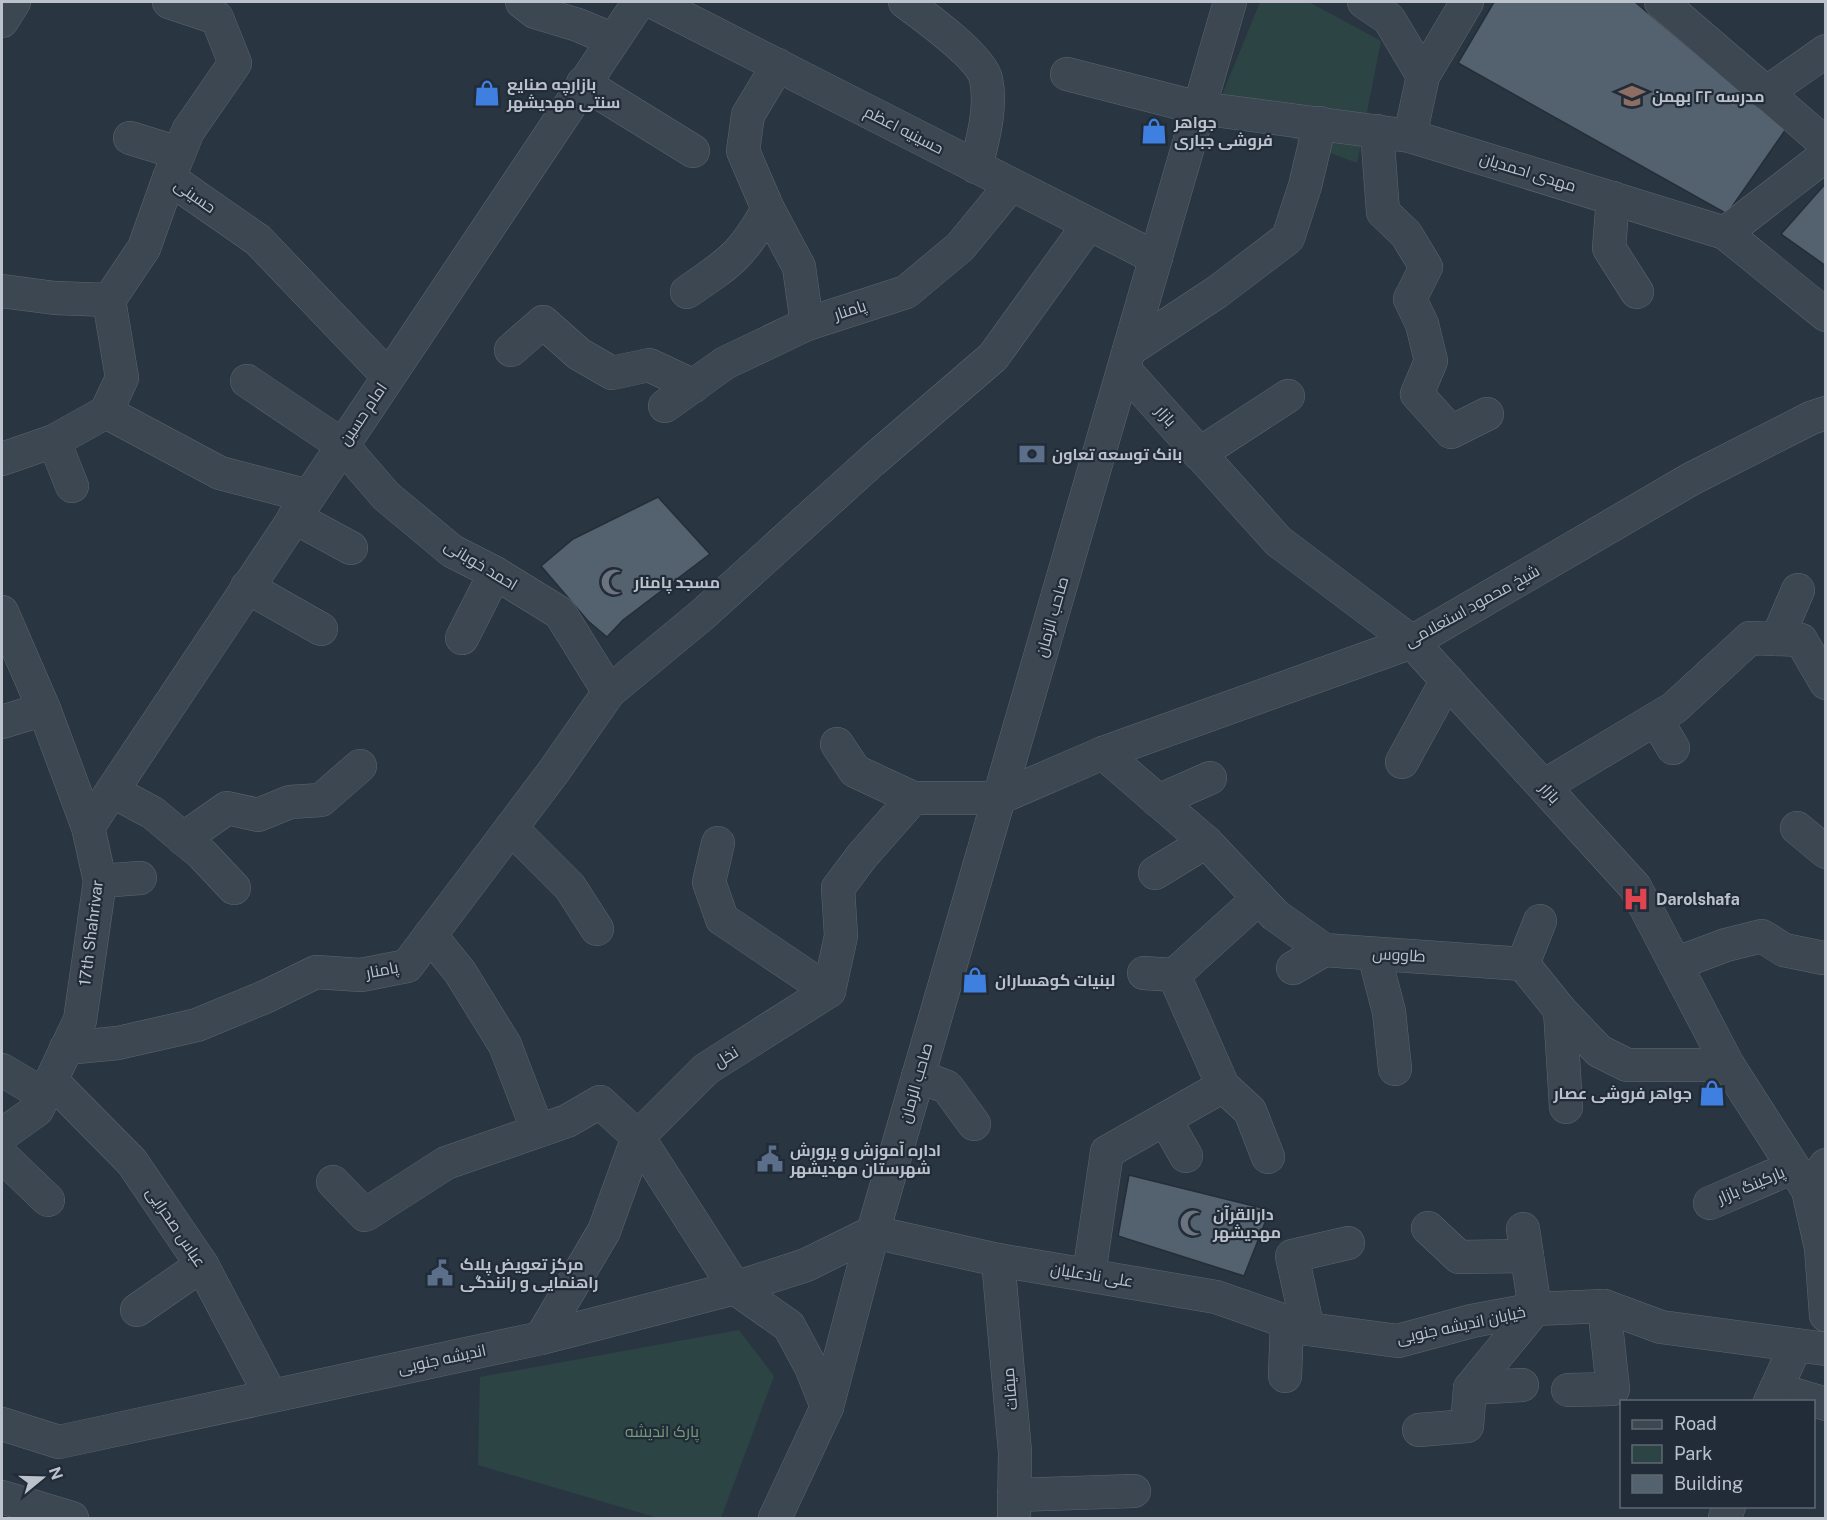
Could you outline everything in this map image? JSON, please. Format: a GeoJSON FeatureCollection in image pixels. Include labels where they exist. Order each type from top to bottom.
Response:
{"type":"FeatureCollection","features":[{"type":"Feature","properties":{"kind":"street"},"geometry":{"type":"LineString","coordinates":[[2,21],[14,2]]}},
{"type":"Feature","properties":{"kind":"street","name":"حسینی"},"geometry":{"type":"LineString","coordinates":[[169,2],[217,18],[235,63],[188,131],[174,166],[258,240],[387,376]]}},
{"type":"Feature","properties":{"kind":"street"},"geometry":{"type":"LineString","coordinates":[[522,2],[535,12],[578,25],[612,39]]}},
{"type":"Feature","properties":{"kind":"street","name":"امام حسین"},"geometry":{"type":"LineString","coordinates":[[88,827],[612,39],[639,2]]}},
{"type":"Feature","properties":{"kind":"street","name":"حسینیه اعظم"},"geometry":{"type":"LineString","coordinates":[[653,2],[1156,258]]}},
{"type":"Feature","properties":{"kind":"street"},"geometry":{"type":"LineString","coordinates":[[905,2],[966,50],[986,77],[987,121],[976,167]]}},
{"type":"Feature","properties":{"kind":"street","name":"صاحب الزمان"},"geometry":{"type":"LineString","coordinates":[[775,1518],[827,1407],[873,1232],[1230,2]]}},
{"type":"Feature","properties":{"kind":"street"},"geometry":{"type":"LineString","coordinates":[[1364,2],[1389,19],[1423,76]]}},
{"type":"Feature","properties":{"kind":"street"},"geometry":{"type":"LineString","coordinates":[[1410,136],[1423,76],[1467,2]]}},
{"type":"Feature","properties":{"kind":"street"},"geometry":{"type":"LineString","coordinates":[[1665,2],[1826,144]]}},
{"type":"Feature","properties":{"kind":"street"},"geometry":{"type":"LineString","coordinates":[[1766,93],[1826,51]]}},
{"type":"Feature","properties":{"kind":"street"},"geometry":{"type":"LineString","coordinates":[[778,65],[748,116],[743,151],[768,209],[799,267],[807,324]]}},
{"type":"Feature","properties":{"kind":"street","name":"مهدی احمدیان"},"geometry":{"type":"LineString","coordinates":[[1067,74],[1199,108],[1410,136],[1725,233],[1826,315]]}},
{"type":"Feature","properties":{"kind":"street"},"geometry":{"type":"LineString","coordinates":[[583,83],[693,151]]}},
{"type":"Feature","properties":{"kind":"street"},"geometry":{"type":"LineString","coordinates":[[1126,360],[1288,238],[1305,186],[1320,123]]}},
{"type":"Feature","properties":{"kind":"street"},"geometry":{"type":"LineString","coordinates":[[1377,131],[1383,212],[1406,234],[1426,267],[1410,299],[1422,324],[1431,361],[1417,394],[1451,432],[1487,414]]}},
{"type":"Feature","properties":{"kind":"street"},"geometry":{"type":"LineString","coordinates":[[2,459],[54,441],[106,412],[122,378],[109,300],[144,248],[174,166],[130,138]]}},
{"type":"Feature","properties":{"kind":"street"},"geometry":{"type":"LineString","coordinates":[[1725,233],[1826,155]]}},
{"type":"Feature","properties":{"kind":"street","name":"پامنار"},"geometry":{"type":"LineString","coordinates":[[665,406],[726,363],[807,324],[906,292],[960,247],[1011,185]]}},
{"type":"Feature","properties":{"kind":"street"},"geometry":{"type":"LineString","coordinates":[[1612,198],[1609,248],[1637,292]]}},
{"type":"Feature","properties":{"kind":"street"},"geometry":{"type":"LineString","coordinates":[[687,292],[729,264],[750,242],[768,209]]}},
{"type":"Feature","properties":{"kind":"street","name":"پامنار"},"geometry":{"type":"LineString","coordinates":[[66,1048],[117,1043],[197,1024],[267,996],[316,972],[361,975],[407,966],[511,828],[609,692],[702,615],[872,461],[993,357],[1089,224]]}},
{"type":"Feature","properties":{"kind":"street"},"geometry":{"type":"LineString","coordinates":[[2,291],[55,298],[109,300]]}},
{"type":"Feature","properties":{"kind":"street"},"geometry":{"type":"LineString","coordinates":[[511,350],[543,322],[579,354],[612,373],[649,365],[694,386]]}},
{"type":"Feature","properties":{"kind":"street","name":"بازار"},"geometry":{"type":"LineString","coordinates":[[1126,360],[1199,454],[1278,541],[1412,642],[1635,887],[1728,1065],[1809,1174],[1821,1248],[1826,1315]]}},
{"type":"Feature","properties":{"kind":"street","name":"احمد خوبانی"},"geometry":{"type":"LineString","coordinates":[[247,381],[342,445],[386,496],[452,551],[495,573],[560,613],[609,692]]}},
{"type":"Feature","properties":{"kind":"street"},"geometry":{"type":"LineString","coordinates":[[1199,454],[1288,396]]}},
{"type":"Feature","properties":{"kind":"street"},"geometry":{"type":"LineString","coordinates":[[106,412],[220,473],[301,506],[351,548]]}},
{"type":"Feature","properties":{"kind":"street","name":"شیخ محمود استعلامی"},"geometry":{"type":"LineString","coordinates":[[999,798],[1103,753],[1412,642],[1691,479],[1811,418],[1826,413]]}},
{"type":"Feature","properties":{"kind":"street"},"geometry":{"type":"LineString","coordinates":[[54,441],[72,486]]}},
{"type":"Feature","properties":{"kind":"street"},"geometry":{"type":"LineString","coordinates":[[462,638],[495,573]]}},
{"type":"Feature","properties":{"kind":"street"},"geometry":{"type":"LineString","coordinates":[[247,587],[321,629]]}},
{"type":"Feature","properties":{"kind":"street"},"geometry":{"type":"LineString","coordinates":[[1777,639],[1798,590]]}},
{"type":"Feature","properties":{"kind":"street","name":"17th Shahrivar"},"geometry":{"type":"LineString","coordinates":[[2,612],[44,709],[88,827],[100,882],[80,1020],[37,1110],[2,1135]]}},
{"type":"Feature","properties":{"kind":"street"},"geometry":{"type":"LineString","coordinates":[[1544,786],[1674,708],[1750,638],[1801,640],[1826,683]]}},
{"type":"Feature","properties":{"kind":"street"},"geometry":{"type":"LineString","coordinates":[[1402,762],[1447,680]]}},
{"type":"Feature","properties":{"kind":"street"},"geometry":{"type":"LineString","coordinates":[[2,722],[44,709]]}},
{"type":"Feature","properties":{"kind":"street"},"geometry":{"type":"LineString","coordinates":[[1656,719],[1673,748]]}},
{"type":"Feature","properties":{"kind":"street"},"geometry":{"type":"LineString","coordinates":[[837,744],[855,771],[913,798],[999,798]]}},
{"type":"Feature","properties":{"kind":"street"},"geometry":{"type":"LineString","coordinates":[[1103,753],[1206,842],[1275,915],[1324,950],[1293,968]]}},
{"type":"Feature","properties":{"kind":"street"},"geometry":{"type":"LineString","coordinates":[[183,839],[227,808],[258,815],[290,802],[321,800],[360,766]]}},
{"type":"Feature","properties":{"kind":"street"},"geometry":{"type":"LineString","coordinates":[[1158,801],[1210,778]]}},
{"type":"Feature","properties":{"kind":"street"},"geometry":{"type":"LineString","coordinates":[[112,791],[153,813],[234,888]]}},
{"type":"Feature","properties":{"kind":"street"},"geometry":{"type":"LineString","coordinates":[[718,843],[709,882],[722,919],[829,991],[841,936],[838,888],[862,856],[913,798]]}},
{"type":"Feature","properties":{"kind":"street"},"geometry":{"type":"LineString","coordinates":[[511,828],[570,887],[597,929]]}},
{"type":"Feature","properties":{"kind":"street"},"geometry":{"type":"LineString","coordinates":[[1797,828],[1820,861]]}},
{"type":"Feature","properties":{"kind":"street"},"geometry":{"type":"LineString","coordinates":[[1155,873],[1206,842]]}},
{"type":"Feature","properties":{"kind":"street"},"geometry":{"type":"LineString","coordinates":[[100,882],[140,878]]}},
{"type":"Feature","properties":{"kind":"street"},"geometry":{"type":"LineString","coordinates":[[1259,898],[1159,974],[1223,1086],[1250,1111],[1268,1157]]}},
{"type":"Feature","properties":{"kind":"street"},"geometry":{"type":"LineString","coordinates":[[1540,921],[1523,964],[1560,1010],[1599,1051],[1627,1065],[1728,1065]]}},
{"type":"Feature","properties":{"kind":"street"},"geometry":{"type":"LineString","coordinates":[[430,935],[460,972],[505,1045],[538,1131]]}},
{"type":"Feature","properties":{"kind":"street"},"geometry":{"type":"LineString","coordinates":[[1675,964],[1726,945],[1762,936],[1784,950],[1823,958]]}},
{"type":"Feature","properties":{"kind":"street","name":"طاووس"},"geometry":{"type":"LineString","coordinates":[[1324,950],[1523,964]]}},
{"type":"Feature","properties":{"kind":"street"},"geometry":{"type":"LineString","coordinates":[[1374,954],[1389,1012],[1395,1069]]}},
{"type":"Feature","properties":{"kind":"street","name":"نخل"},"geometry":{"type":"LineString","coordinates":[[541,1338],[604,1231],[638,1137],[706,1069],[829,991]]}},
{"type":"Feature","properties":{"kind":"street"},"geometry":{"type":"LineString","coordinates":[[1560,1010],[1566,1107]]}},
{"type":"Feature","properties":{"kind":"street","name":"عباس صحرایی"},"geometry":{"type":"LineString","coordinates":[[2,1070],[48,1087],[132,1162],[202,1265],[271,1396]]}},
{"type":"Feature","properties":{"kind":"street"},"geometry":{"type":"LineString","coordinates":[[918,1076],[947,1087],[974,1124]]}},
{"type":"Feature","properties":{"kind":"street"},"geometry":{"type":"LineString","coordinates":[[1089,1274],[1107,1152],[1223,1086]]}},
{"type":"Feature","properties":{"kind":"street"},"geometry":{"type":"LineString","coordinates":[[333,1182],[364,1215],[446,1163],[567,1121],[600,1102],[638,1137],[735,1288],[789,1326],[811,1366],[827,1407]]}},
{"type":"Feature","properties":{"kind":"street"},"geometry":{"type":"LineString","coordinates":[[1165,1119],[1186,1156]]}},
{"type":"Feature","properties":{"kind":"street"},"geometry":{"type":"LineString","coordinates":[[2,1156],[48,1200]]}},
{"type":"Feature","properties":{"kind":"street","name":"پارکینگ بازار"},"geometry":{"type":"LineString","coordinates":[[1710,1203],[1809,1174]]}},
{"type":"Feature","properties":{"kind":"street"},"geometry":{"type":"LineString","coordinates":[[1419,1430],[1467,1426],[1470,1388],[1535,1309],[1525,1242],[1459,1257],[1428,1228]]}},
{"type":"Feature","properties":{"kind":"street","name":"علی نادعلیان"},"geometry":{"type":"LineString","coordinates":[[873,1232],[998,1260],[1216,1297],[1297,1326]]}},
{"type":"Feature","properties":{"kind":"street","name":"اندیشه جنوبی"},"geometry":{"type":"LineString","coordinates":[[2,1424],[59,1442],[541,1338],[735,1288],[806,1265],[873,1232]]}},
{"type":"Feature","properties":{"kind":"street"},"geometry":{"type":"LineString","coordinates":[[1285,1376],[1297,1326],[1292,1256],[1348,1243]]}},
{"type":"Feature","properties":{"kind":"street","name":"میقات"},"geometry":{"type":"LineString","coordinates":[[998,1260],[1015,1452],[1014,1507]]}},
{"type":"Feature","properties":{"kind":"street"},"geometry":{"type":"LineString","coordinates":[[136,1310],[202,1265]]}},
{"type":"Feature","properties":{"kind":"street"},"geometry":{"type":"LineString","coordinates":[[1568,1390],[1613,1389],[1604,1306]]}},
{"type":"Feature","properties":{"kind":"street","name":"خیابان اندیشه جنوبی"},"geometry":{"type":"LineString","coordinates":[[1297,1326],[1398,1341],[1472,1321],[1535,1309],[1604,1306],[1661,1327],[1811,1347]]}},
{"type":"Feature","properties":{"kind":"street"},"geometry":{"type":"LineString","coordinates":[[1802,1400],[1773,1395],[1811,1347]]}},
{"type":"Feature","properties":{"kind":"street"},"geometry":{"type":"LineString","coordinates":[[1470,1388],[1522,1385]]}},
{"type":"Feature","properties":{"kind":"street"},"geometry":{"type":"LineString","coordinates":[[1014,1507],[1134,1491]]}},
{"type":"Feature","properties":{"kind":"street"},"geometry":{"type":"LineString","coordinates":[[2,1497],[72,1518]]}},
{"type":"Feature","properties":{"kind":"green space"},"geometry":{"type":"Polygon","coordinates":[[[1260,2],[1309,2],[1381,41],[1357,163],[1216,110],[1260,2]]]}},
{"type":"Feature","properties":{"kind":"green space","name":"پارک اندیشه"},"geometry":{"type":"Polygon","coordinates":[[[739,1330],[774,1376],[721,1518],[658,1518],[478,1465],[480,1377],[739,1330]]]}},
{"type":"Feature","properties":{"kind":"building","name":"مدرسه ۲۲ بهمن"},"geometry":{"type":"Polygon","coordinates":[[[1494,2],[1635,2],[1786,129],[1727,214],[1458,63],[1494,2]]]}},
{"type":"Feature","properties":{"kind":"building"},"geometry":{"type":"Polygon","coordinates":[[[1826,183],[1826,266],[1781,234],[1826,183]]]}},
{"type":"Feature","properties":{"kind":"building","name":"مسجد پامنار"},"geometry":{"type":"Polygon","coordinates":[[[658,497],[710,554],[623,620],[607,637],[588,621],[541,566],[573,539],[658,497]]]}},
{"type":"Feature","properties":{"kind":"building","name":"دارالقرآن مهدیشهر"},"geometry":{"type":"Polygon","coordinates":[[[1129,1175],[1270,1210],[1244,1276],[1118,1236],[1129,1175]]]}},
{"type":"Feature","properties":{"kind":"place","name":"بازارچه صنایع سنتی مهدیشهر"},"geometry":{"type":"Point","coordinates":[487,93]}},
{"type":"Feature","properties":{"kind":"place","name":"مدرسه ۲۲ بهمن"},"geometry":{"type":"Point","coordinates":[1632,96]}},
{"type":"Feature","properties":{"kind":"place","name":"جواهر فروشی جباری"},"geometry":{"type":"Point","coordinates":[1154,131]}},
{"type":"Feature","properties":{"kind":"place","name":"بانک توسعه تعاون"},"geometry":{"type":"Point","coordinates":[1032,454]}},
{"type":"Feature","properties":{"kind":"place","name":"مسجد پامنار"},"geometry":{"type":"Point","coordinates":[614,582]}},
{"type":"Feature","properties":{"kind":"place","name":"Darolshafa"},"geometry":{"type":"Point","coordinates":[1636,899]}},
{"type":"Feature","properties":{"kind":"place","name":"لبنیات کوهساران"},"geometry":{"type":"Point","coordinates":[975,980]}},
{"type":"Feature","properties":{"kind":"place","name":"جواهر فروشی عصار"},"geometry":{"type":"Point","coordinates":[1712,1093]}},
{"type":"Feature","properties":{"kind":"place","name":"اداره آموزش و پرورش شهرستان مهدیشهر"},"geometry":{"type":"Point","coordinates":[770,1159]}},
{"type":"Feature","properties":{"kind":"place","name":"دارالقرآن مهدیشهر"},"geometry":{"type":"Point","coordinates":[1193,1223]}},
{"type":"Feature","properties":{"kind":"place","name":"مرکز تعویض پلاک راهنمایی و رانندگی"},"geometry":{"type":"Point","coordinates":[440,1273]}}]}
